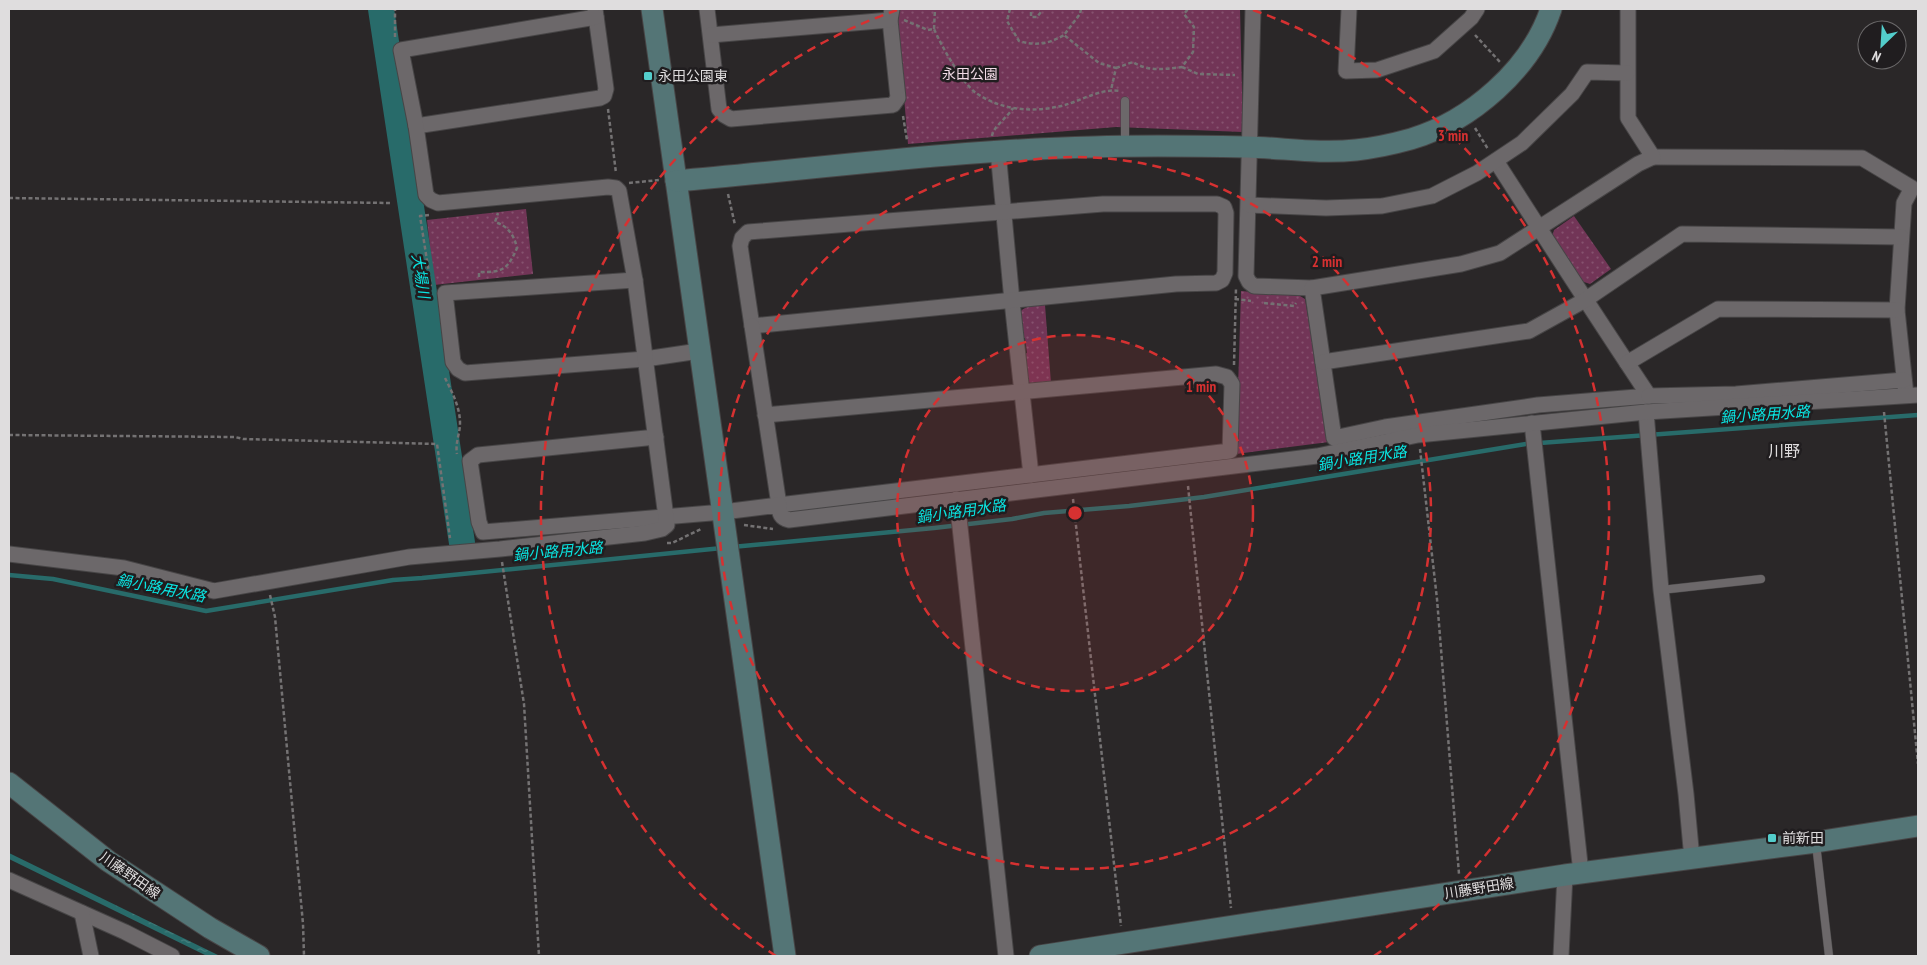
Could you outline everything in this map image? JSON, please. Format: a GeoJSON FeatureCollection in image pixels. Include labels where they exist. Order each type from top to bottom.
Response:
{"type":"FeatureCollection","features":[{"type":"Feature","properties":{"kind":"street"},"geometry":{"type":"LineString","coordinates":[[652,9],[668,180],[699,351],[724,512],[785,956]]}},
{"type":"Feature","properties":{"kind":"street"},"geometry":{"type":"LineString","coordinates":[[707,9],[720,109],[724,115],[731,119],[894,105],[897,102],[891,15],[711,35]]}},
{"type":"Feature","properties":{"kind":"street"},"geometry":{"type":"LineString","coordinates":[[752,326],[1176,284],[1216,283],[1222,280],[1225,273],[1226,213],[1224,207],[1216,204],[1103,204],[1004,210],[748,232],[742,238],[740,246],[779,513],[782,518],[789,520],[1318,456],[1418,435],[1533,430],[1646,412],[1912,395],[1904,380],[1897,310],[1904,203],[1912,188],[1862,158],[1653,157],[1500,253],[1461,264],[1312,288],[1254,286],[1246,276],[1254,9]]}},
{"type":"Feature","properties":{"kind":"street"},"geometry":{"type":"LineString","coordinates":[[1349,9],[1346,71],[1377,70],[1434,51],[1465,23],[1477,9]]}},
{"type":"Feature","properties":{"kind":"street"},"geometry":{"type":"LineString","coordinates":[[668,180],[995,145],[1250,147],[1312,150],[1355,150],[1384,145],[1414,138],[1469,111],[1495,89],[1517,66],[1533,46],[1551,9]]}},
{"type":"Feature","properties":{"kind":"street"},"geometry":{"type":"LineString","coordinates":[[1628,9],[1628,118],[1653,157]]}},
{"type":"Feature","properties":{"kind":"street"},"geometry":{"type":"LineString","coordinates":[[9,554],[124,568],[214,591],[408,557],[645,533],[667,526],[635,280],[617,186],[438,203],[430,200],[426,195],[416,126],[401,50],[596,13],[606,90],[604,96],[416,126]]}},
{"type":"Feature","properties":{"kind":"street"},"geometry":{"type":"LineString","coordinates":[[1249,205],[1326,208],[1382,206],[1432,196],[1477,173],[1522,143],[1572,94],[1587,72],[1627,73]]}},
{"type":"Feature","properties":{"kind":"street"},"geometry":{"type":"LineString","coordinates":[[995,145],[1004,210],[1021,392],[1031,475]]}},
{"type":"Feature","properties":{"kind":"street"},"geometry":{"type":"LineString","coordinates":[[1496,161],[1649,396]]}},
{"type":"Feature","properties":{"kind":"street"},"geometry":{"type":"LineString","coordinates":[[1323,362],[1529,331],[1585,300],[1682,234],[1901,237]]}},
{"type":"Feature","properties":{"kind":"street"},"geometry":{"type":"LineString","coordinates":[[635,280],[445,293],[453,362],[458,369],[465,373],[645,359],[699,351]]}},
{"type":"Feature","properties":{"kind":"street"},"geometry":{"type":"LineString","coordinates":[[1312,288],[1334,438],[1385,427],[1538,405],[1649,396],[1736,394],[1904,380]]}},
{"type":"Feature","properties":{"kind":"street"},"geometry":{"type":"LineString","coordinates":[[1627,363],[1718,309],[1897,310]]}},
{"type":"Feature","properties":{"kind":"street"},"geometry":{"type":"LineString","coordinates":[[656,437],[478,455],[470,461],[479,522],[483,532],[724,512],[1230,451],[1232,384],[1227,377],[1216,374],[766,415]]}},
{"type":"Feature","properties":{"kind":"street"},"geometry":{"type":"LineString","coordinates":[[1646,412],[1661,590],[1692,859]]}},
{"type":"Feature","properties":{"kind":"street"},"geometry":{"type":"LineString","coordinates":[[1533,430],[1573,874],[1561,956]]}},
{"type":"Feature","properties":{"kind":"street"},"geometry":{"type":"LineString","coordinates":[[957,500],[1006,956]]}},
{"type":"Feature","properties":{"kind":"street","name":"川藤野田線"},"geometry":{"type":"LineString","coordinates":[[9,783],[108,861],[210,928],[259,956]]}},
{"type":"Feature","properties":{"kind":"street","name":"川藤野田線"},"geometry":{"type":"LineString","coordinates":[[1040,956],[1573,874],[1816,842],[1918,826]]}},
{"type":"Feature","properties":{"kind":"street"},"geometry":{"type":"LineString","coordinates":[[9,880],[172,956]]}},
{"type":"Feature","properties":{"kind":"street"},"geometry":{"type":"LineString","coordinates":[[82,913],[91,956]]}},
{"type":"Feature","properties":{"kind":"lane"},"geometry":{"type":"LineString","coordinates":[[1125,101],[1125,146]]}},
{"type":"Feature","properties":{"kind":"lane"},"geometry":{"type":"LineString","coordinates":[[1661,590],[1761,578]]}},
{"type":"Feature","properties":{"kind":"lane"},"geometry":{"type":"LineString","coordinates":[[1816,842],[1828,956]]}},
{"type":"Feature","properties":{"kind":"path"},"geometry":{"type":"LineString","coordinates":[[935,9],[934,29],[941,46],[975,92],[999,105],[1043,110],[1066,105],[1111,90],[1122,92],[1125,101]]}},
{"type":"Feature","properties":{"kind":"path"},"geometry":{"type":"LineString","coordinates":[[1010,9],[1007,21],[1019,41],[1030,44],[1053,42],[1064,35],[1080,14],[1081,9]]}},
{"type":"Feature","properties":{"kind":"path"},"geometry":{"type":"LineString","coordinates":[[1031,12],[1031,17],[1037,17],[1041,12],[1040,9]]}},
{"type":"Feature","properties":{"kind":"path"},"geometry":{"type":"LineString","coordinates":[[1182,67],[1193,52],[1194,27],[1184,14],[1188,9]]}},
{"type":"Feature","properties":{"kind":"path"},"geometry":{"type":"LineString","coordinates":[[891,15],[928,30],[934,29]]}},
{"type":"Feature","properties":{"kind":"path"},"geometry":{"type":"LineString","coordinates":[[1465,23],[1501,63]]}},
{"type":"Feature","properties":{"kind":"path"},"geometry":{"type":"LineString","coordinates":[[1064,35],[1099,63],[1116,68],[1133,62],[1141,67],[1152,69],[1182,67],[1198,74],[1235,75]]}},
{"type":"Feature","properties":{"kind":"path"},"geometry":{"type":"LineString","coordinates":[[1111,90],[1116,68]]}},
{"type":"Feature","properties":{"kind":"path"},"geometry":{"type":"LineString","coordinates":[[604,96],[608,103],[617,186],[668,180]]}},
{"type":"Feature","properties":{"kind":"path"},"geometry":{"type":"LineString","coordinates":[[897,102],[902,108],[907,146]]}},
{"type":"Feature","properties":{"kind":"path"},"geometry":{"type":"LineString","coordinates":[[995,145],[992,132],[1008,117],[1013,108]]}},
{"type":"Feature","properties":{"kind":"path"},"geometry":{"type":"LineString","coordinates":[[1472,123],[1496,161]]}},
{"type":"Feature","properties":{"kind":"path"},"geometry":{"type":"LineString","coordinates":[[726,189],[736,229],[742,238]]}},
{"type":"Feature","properties":{"kind":"path"},"geometry":{"type":"LineString","coordinates":[[9,198],[390,204]]}},
{"type":"Feature","properties":{"kind":"path"},"geometry":{"type":"LineString","coordinates":[[1882,398],[1918,764]]}},
{"type":"Feature","properties":{"kind":"path"},"geometry":{"type":"LineString","coordinates":[[9,435],[234,437],[243,439],[437,444],[452,553]]}},
{"type":"Feature","properties":{"kind":"path"},"geometry":{"type":"LineString","coordinates":[[1418,435],[1437,599],[1445,684],[1457,864],[1462,891]]}},
{"type":"Feature","properties":{"kind":"path"},"geometry":{"type":"LineString","coordinates":[[1187,472],[1232,927]]}},
{"type":"Feature","properties":{"kind":"path"},"geometry":{"type":"LineString","coordinates":[[1072,486],[1122,943]]}},
{"type":"Feature","properties":{"kind":"path"},"geometry":{"type":"LineString","coordinates":[[500,549],[524,704],[540,956]]}},
{"type":"Feature","properties":{"kind":"path"},"geometry":{"type":"LineString","coordinates":[[270,594],[275,617],[303,924],[304,956]]}},
{"type":"Feature","properties":{"kind":"green space","name":"永田公園"},"geometry":{"type":"Polygon","coordinates":[[[898,9],[1240,9],[1243,132],[1116,127],[908,144],[898,9]]]}},
{"type":"Feature","properties":{"kind":"green space"},"geometry":{"type":"Polygon","coordinates":[[[526,209],[533,274],[434,285],[427,220],[526,209]]]}},
{"type":"Feature","properties":{"kind":"green space"},"geometry":{"type":"Polygon","coordinates":[[[1574,216],[1611,269],[1590,284],[1581,281],[1552,238],[1554,230],[1574,216]]]}},
{"type":"Feature","properties":{"kind":"green space"},"geometry":{"type":"Polygon","coordinates":[[[1241,291],[1300,296],[1305,299],[1329,442],[1236,454],[1241,291]]]}},
{"type":"Feature","properties":{"kind":"green space"},"geometry":{"type":"Polygon","coordinates":[[[1045,305],[1051,383],[1031,384],[1028,382],[1023,354],[1027,353],[1025,338],[1022,338],[1020,316],[1023,309],[1045,305]]]}},
{"type":"Feature","properties":{"kind":"water"},"geometry":{"type":"Polygon","coordinates":[[[9,853],[220,956],[207,956],[9,859],[9,853]]]}},
{"type":"Feature","properties":{"kind":"waterway","name":"大場川"},"geometry":{"type":"LineString","coordinates":[[381,9],[462,543]]}},
{"type":"Feature","properties":{"kind":"waterway","name":"鍋小路用水路"},"geometry":{"type":"LineString","coordinates":[[732,547],[934,528],[1012,519],[1044,513],[1204,497],[1526,444],[1918,415]]}},
{"type":"Feature","properties":{"kind":"waterway","name":"鍋小路用水路"},"geometry":{"type":"LineString","coordinates":[[9,575],[53,579],[206,611],[393,580],[722,548]]}},
{"type":"Feature","properties":{"kind":"place","name":"永田公園東"},"geometry":{"type":"Point","coordinates":[648,76]}},
{"type":"Feature","properties":{"kind":"place","name":"前新田"},"geometry":{"type":"Point","coordinates":[1772,838]}},
{"type":"Feature","properties":{"kind":"district","name":"川野"},"geometry":{"type":"Point","coordinates":[1784,451]}}]}
